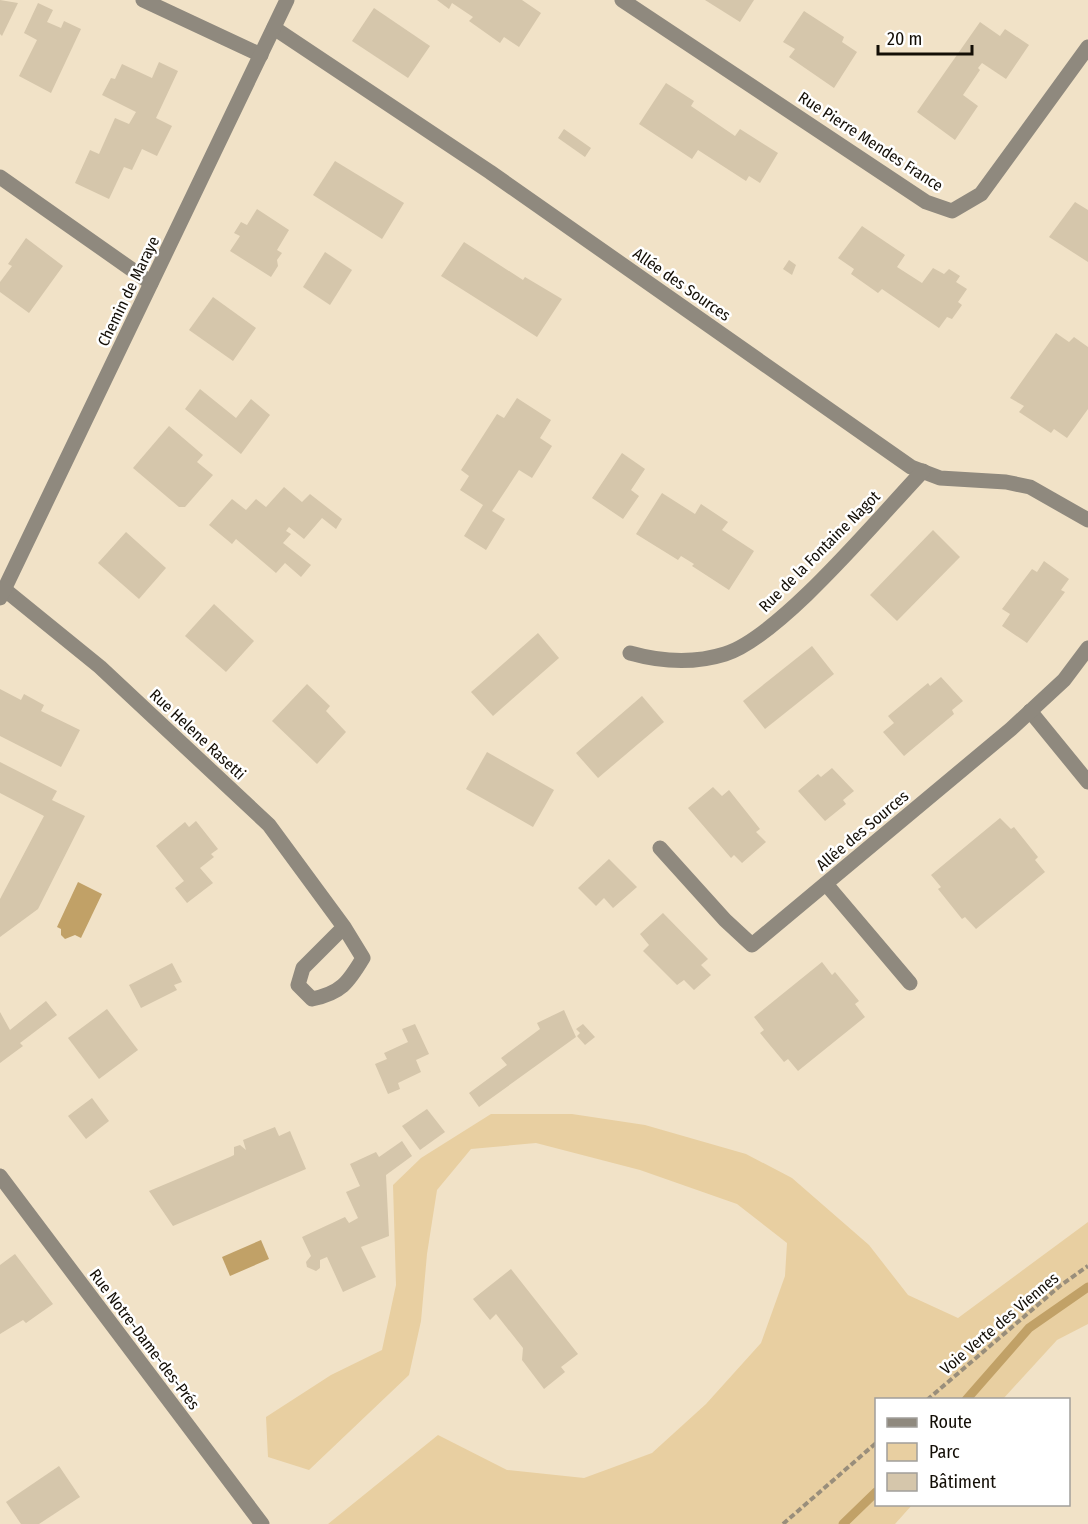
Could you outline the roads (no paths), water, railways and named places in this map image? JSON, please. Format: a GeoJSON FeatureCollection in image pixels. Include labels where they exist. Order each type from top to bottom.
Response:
{"type":"FeatureCollection","features":[{"type":"Feature","properties":{"kind":"street"},"geometry":{"type":"LineString","coordinates":[[143,0],[261,55]]}},
{"type":"Feature","properties":{"kind":"street","name":"Chemin de Maraye"},"geometry":{"type":"LineString","coordinates":[[2,594],[287,0]]}},
{"type":"Feature","properties":{"kind":"street","name":"Rue Pierre Mendes France"},"geometry":{"type":"LineString","coordinates":[[622,0],[926,202],[952,211],[981,194],[1088,47]]}},
{"type":"Feature","properties":{"kind":"street","name":"Allée des Sources"},"geometry":{"type":"LineString","coordinates":[[274,28],[490,172],[911,466],[940,478],[1006,482],[1030,487],[1088,520]]}},
{"type":"Feature","properties":{"kind":"street"},"geometry":{"type":"LineString","coordinates":[[0,177],[151,283]]}},
{"type":"Feature","properties":{"kind":"street","name":"Rue de la Fontaine Nagot"},"geometry":{"type":"LineString","coordinates":[[630,653],[658,661],[694,661],[727,654],[763,632],[802,598],[923,471]]}},
{"type":"Feature","properties":{"kind":"street","name":"Rue Helene Rasetti"},"geometry":{"type":"LineString","coordinates":[[2,594],[100,667],[269,825],[344,927],[363,958],[350,981],[331,995],[312,999],[298,985],[303,968],[344,927]]}},
{"type":"Feature","properties":{"kind":"street","name":"Allée des Sources"},"geometry":{"type":"LineString","coordinates":[[660,848],[725,920],[752,945],[1030,711],[1064,680],[1088,648]]}},
{"type":"Feature","properties":{"kind":"street"},"geometry":{"type":"LineString","coordinates":[[1030,711],[1088,782]]}},
{"type":"Feature","properties":{"kind":"street"},"geometry":{"type":"LineString","coordinates":[[826,884],[910,983]]}},
{"type":"Feature","properties":{"kind":"street","name":"Rue Notre-Dame-des-Prés"},"geometry":{"type":"LineString","coordinates":[[0,1176],[259,1523]]}},
{"type":"Feature","properties":{"kind":"waterway"},"geometry":{"type":"LineString","coordinates":[[968,1398],[1029,1328],[1088,1287]]}},
{"type":"Feature","properties":{"kind":"waterway"},"geometry":{"type":"LineString","coordinates":[[843,1524],[875,1493]]}}]}
